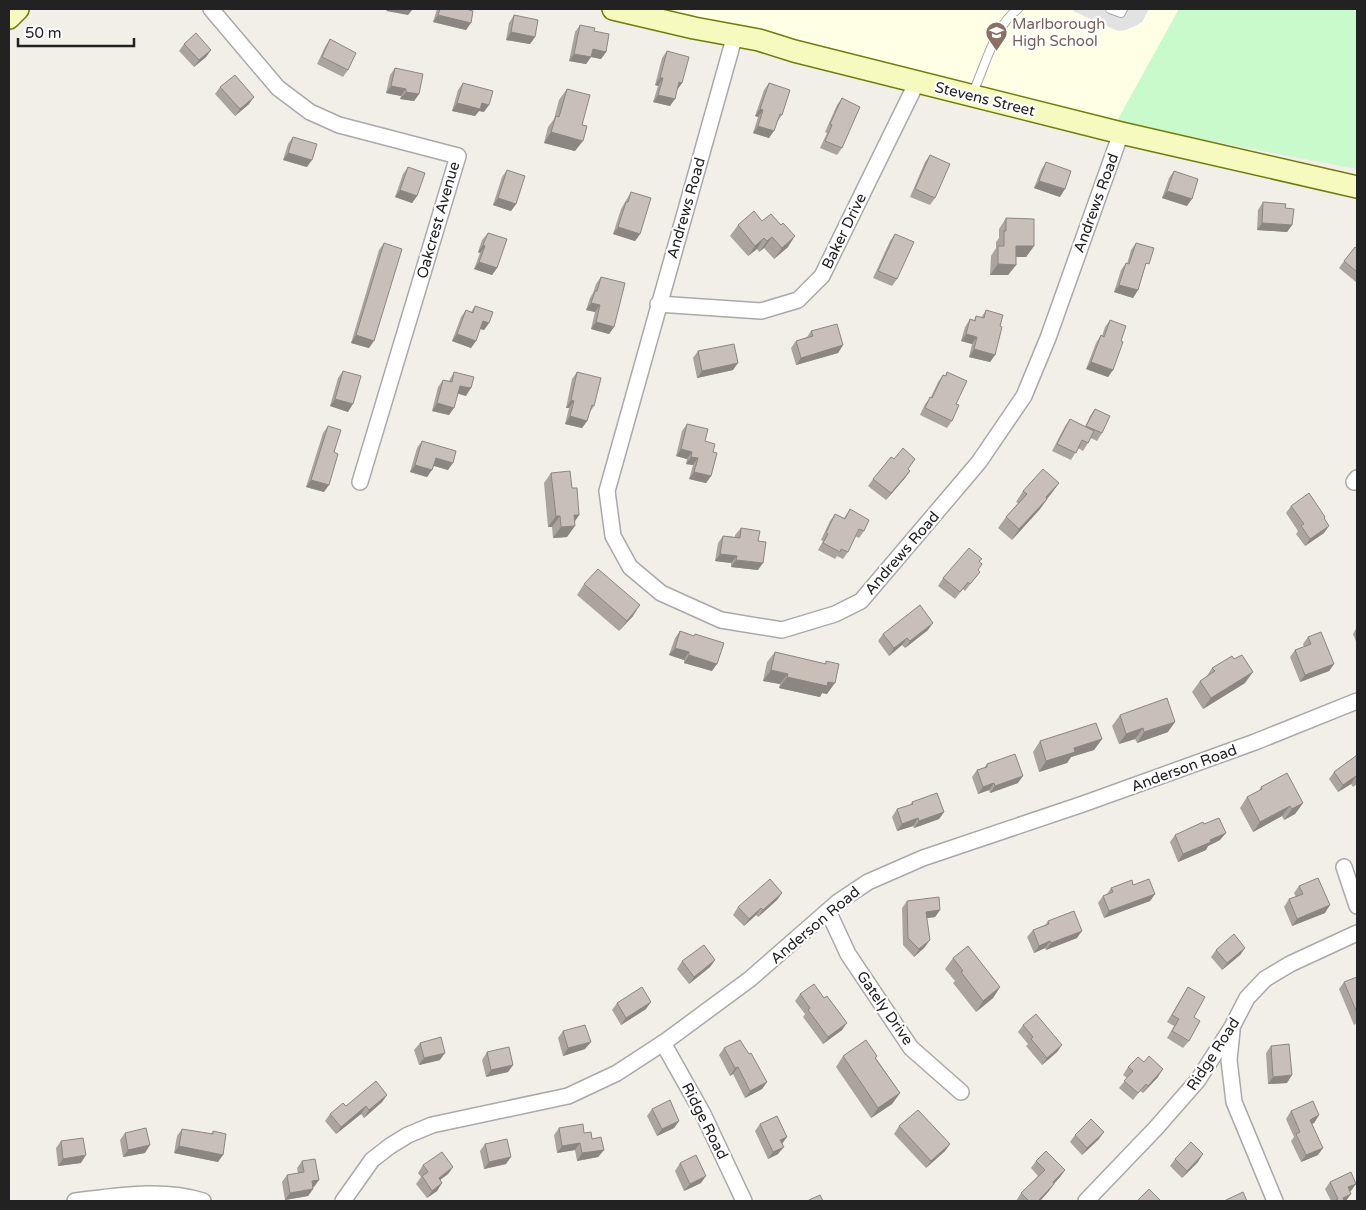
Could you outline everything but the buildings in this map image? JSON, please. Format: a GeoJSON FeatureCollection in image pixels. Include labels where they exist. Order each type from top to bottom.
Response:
{"type":"FeatureCollection","features":[{"type":"Feature","properties":{"kind":"street"},"geometry":{"type":"LineString","coordinates":[[9,18],[18,9]]}},
{"type":"Feature","properties":{"kind":"street","name":"Oakcrest Avenue"},"geometry":{"type":"LineString","coordinates":[[211,9],[278,88],[310,112],[339,125],[458,156],[360,482]]}},
{"type":"Feature","properties":{"kind":"street","name":"Stevens Street"},"geometry":{"type":"LineString","coordinates":[[613,9],[694,28],[735,35],[1121,133],[1357,187]]}},
{"type":"Feature","properties":{"kind":"street","name":"Andrews Road"},"geometry":{"type":"LineString","coordinates":[[735,35],[607,491],[613,536],[630,567],[661,593],[721,620],[782,630],[835,614],[861,601],[979,462],[1024,396],[1048,338],[1121,133]]}},
{"type":"Feature","properties":{"kind":"street","name":"Baker Drive"},"geometry":{"type":"LineString","coordinates":[[658,304],[761,311],[798,300],[822,276],[917,82]]}},
{"type":"Feature","properties":{"kind":"street","name":"Anderson Road"},"geometry":{"type":"LineString","coordinates":[[344,1201],[372,1160],[408,1135],[432,1125],[568,1096],[617,1073],[663,1043],[750,979],[828,911],[868,882],[923,858],[1092,801],[1255,742],[1357,701]]}},
{"type":"Feature","properties":{"kind":"street"},"geometry":{"type":"LineString","coordinates":[[1344,867],[1357,906]]}},
{"type":"Feature","properties":{"kind":"street","name":"Gately Drive"},"geometry":{"type":"LineString","coordinates":[[828,911],[848,954],[911,1048],[961,1092]]}},
{"type":"Feature","properties":{"kind":"street","name":"Ridge Road"},"geometry":{"type":"LineString","coordinates":[[1086,1201],[1156,1128],[1198,1080],[1232,1027],[1247,998],[1265,980],[1290,964],[1357,933]]}},
{"type":"Feature","properties":{"kind":"street"},"geometry":{"type":"LineString","coordinates":[[1232,1027],[1229,1060],[1234,1102],[1275,1201]]}},
{"type":"Feature","properties":{"kind":"street","name":"Ridge Road"},"geometry":{"type":"LineString","coordinates":[[663,1043],[703,1114],[744,1201]]}},
{"type":"Feature","properties":{"kind":"street"},"geometry":{"type":"LineString","coordinates":[[76,1201],[121,1195],[156,1194],[185,1196],[203,1201]]}},
{"type":"Feature","properties":{"kind":"lane"},"geometry":{"type":"LineString","coordinates":[[971,95],[1002,25],[1018,9]]}},
{"type":"Feature","properties":{"kind":"lane"},"geometry":{"type":"LineString","coordinates":[[1110,9],[1121,14],[1123,9]]}},
{"type":"Feature","properties":{"kind":"shaded area","name":"Marlborough High School"},"geometry":{"type":"Polygon","coordinates":[[[664,9],[1179,9],[1116,123],[664,9]]]}},
{"type":"Feature","properties":{"kind":"shaded area"},"geometry":{"type":"Polygon","coordinates":[[[1074,9],[1149,9],[1142,22],[1126,30],[1118,31],[1073,11],[1074,9]]]}},
{"type":"Feature","properties":{"kind":"green space"},"geometry":{"type":"Polygon","coordinates":[[[1179,9],[1357,9],[1357,169],[1116,123],[1179,9]]]}},
{"type":"Feature","properties":{"kind":"place","name":"Marlborough High School"},"geometry":{"type":"Point","coordinates":[996,52]}}]}
